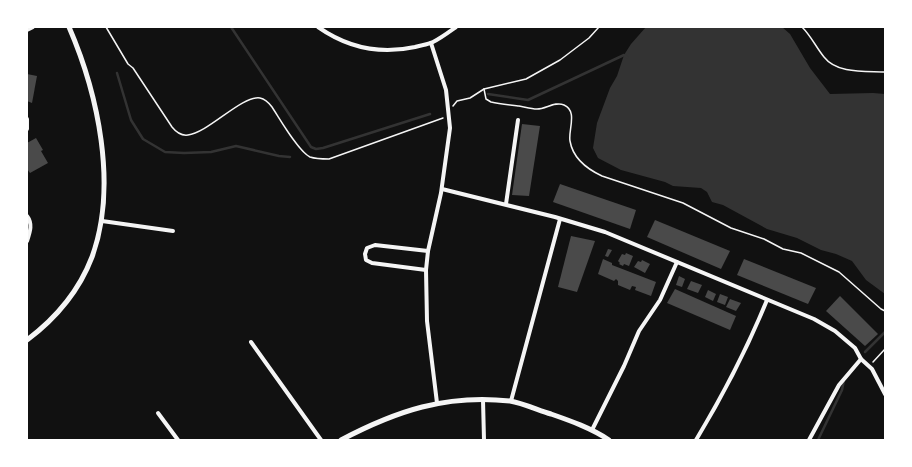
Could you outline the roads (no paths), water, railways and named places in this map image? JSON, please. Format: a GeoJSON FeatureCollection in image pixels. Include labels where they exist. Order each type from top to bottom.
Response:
{"type":"FeatureCollection","features":[{"type":"Feature","properties":{"kind":"street"},"geometry":{"type":"LineString","coordinates":[[27,30],[33,27]]}},
{"type":"Feature","properties":{"kind":"street"},"geometry":{"type":"LineString","coordinates":[[27,340],[56,315],[64,306],[76,287],[92,258],[102,221],[104,188],[98,122],[88,78],[69,27]]}},
{"type":"Feature","properties":{"kind":"street"},"geometry":{"type":"LineString","coordinates":[[318,27],[339,40],[363,48],[398,50],[431,43],[456,27]]}},
{"type":"Feature","properties":{"kind":"street"},"geometry":{"type":"LineString","coordinates":[[431,43],[444,80],[450,128],[442,189],[428,251],[426,270],[427,321],[437,403]]}},
{"type":"Feature","properties":{"kind":"street"},"geometry":{"type":"LineString","coordinates":[[27,119],[27,129]]}},
{"type":"Feature","properties":{"kind":"street"},"geometry":{"type":"LineString","coordinates":[[506,204],[518,120]]}},
{"type":"Feature","properties":{"kind":"street"},"geometry":{"type":"LineString","coordinates":[[442,189],[506,204],[578,223],[605,232],[825,324],[855,348],[861,359],[869,366],[885,394]]}},
{"type":"Feature","properties":{"kind":"street"},"geometry":{"type":"LineString","coordinates":[[27,216],[31,226],[27,240]]}},
{"type":"Feature","properties":{"kind":"street"},"geometry":{"type":"LineString","coordinates":[[511,401],[560,219]]}},
{"type":"Feature","properties":{"kind":"street"},"geometry":{"type":"LineString","coordinates":[[102,221],[174,231]]}},
{"type":"Feature","properties":{"kind":"street"},"geometry":{"type":"LineString","coordinates":[[426,270],[372,263],[366,260],[365,254],[367,248],[375,245],[428,251]]}},
{"type":"Feature","properties":{"kind":"street"},"geometry":{"type":"LineString","coordinates":[[592,430],[624,366],[639,331],[660,300],[677,262]]}},
{"type":"Feature","properties":{"kind":"street"},"geometry":{"type":"LineString","coordinates":[[696,440],[738,366],[767,300]]}},
{"type":"Feature","properties":{"kind":"street"},"geometry":{"type":"LineString","coordinates":[[251,342],[321,440]]}},
{"type":"Feature","properties":{"kind":"street"},"geometry":{"type":"LineString","coordinates":[[809,440],[839,385],[861,359]]}},
{"type":"Feature","properties":{"kind":"street"},"geometry":{"type":"LineString","coordinates":[[340,440],[370,425],[403,412],[437,403],[459,400],[482,400],[511,401],[571,421],[592,430],[609,440]]}},
{"type":"Feature","properties":{"kind":"street"},"geometry":{"type":"LineString","coordinates":[[482,400],[484,440]]}},
{"type":"Feature","properties":{"kind":"street"},"geometry":{"type":"LineString","coordinates":[[158,413],[178,440]]}},
{"type":"Feature","properties":{"kind":"waterway"},"geometry":{"type":"LineString","coordinates":[[231,27],[311,147],[316,149],[323,148],[430,114]]}},
{"type":"Feature","properties":{"kind":"waterway"},"geometry":{"type":"LineString","coordinates":[[488,94],[528,100],[624,55],[627,57]]}},
{"type":"Feature","properties":{"kind":"waterway"},"geometry":{"type":"LineString","coordinates":[[117,73],[131,120],[143,139],[165,152],[211,152],[236,146],[279,156],[290,157]]}},
{"type":"Feature","properties":{"kind":"waterway"},"geometry":{"type":"LineString","coordinates":[[865,352],[885,332]]}},
{"type":"Feature","properties":{"kind":"waterway"},"geometry":{"type":"LineString","coordinates":[[818,440],[842,390],[844,380]]}}]}
